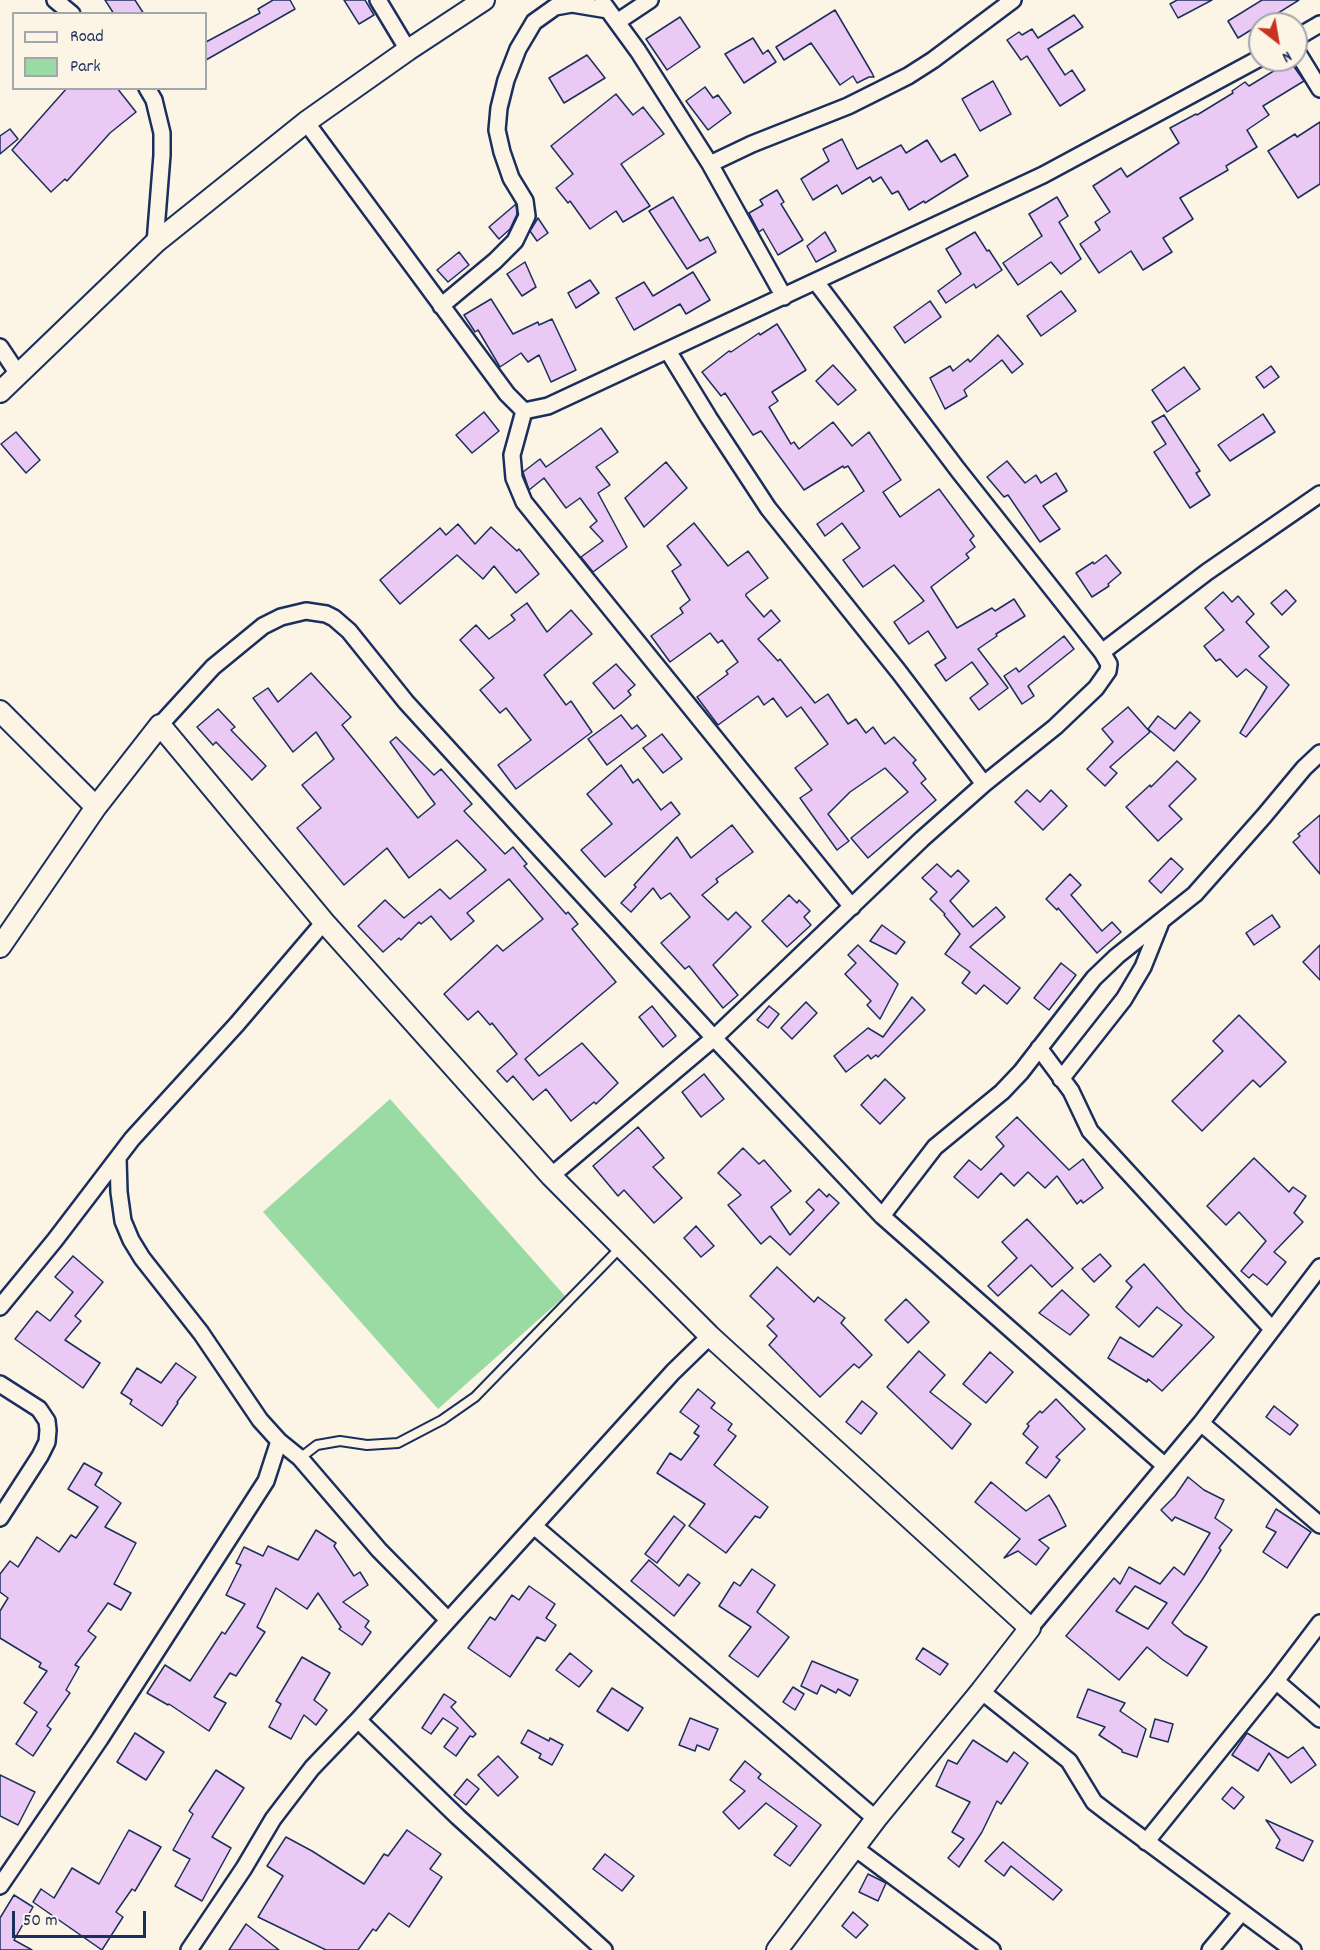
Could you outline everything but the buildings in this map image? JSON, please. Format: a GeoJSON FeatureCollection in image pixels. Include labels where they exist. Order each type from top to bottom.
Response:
{"type":"FeatureCollection","features":[{"type":"Feature","properties":{"kind":"street"},"geometry":{"type":"LineString","coordinates":[[55,0],[70,12]]}},
{"type":"Feature","properties":{"kind":"street"},"geometry":{"type":"LineString","coordinates":[[378,0],[408,50]]}},
{"type":"Feature","properties":{"kind":"street"},"geometry":{"type":"LineString","coordinates":[[0,392],[155,243],[306,122],[484,0]]}},
{"type":"Feature","properties":{"kind":"street"},"geometry":{"type":"LineString","coordinates":[[441,306],[495,261],[514,241],[527,216],[525,201],[511,178],[497,130],[499,108],[506,80],[518,49],[534,22],[555,7],[572,4],[609,11],[650,0]]}},
{"type":"Feature","properties":{"kind":"street"},"geometry":{"type":"LineString","coordinates":[[710,164],[752,144],[848,106],[908,76],[1013,0]]}},
{"type":"Feature","properties":{"kind":"street"},"geometry":{"type":"LineString","coordinates":[[609,11],[638,51],[710,164],[784,297]]}},
{"type":"Feature","properties":{"kind":"street"},"geometry":{"type":"LineString","coordinates":[[524,411],[548,405],[668,351],[1043,175],[1248,64]]}},
{"type":"Feature","properties":{"kind":"street"},"geometry":{"type":"LineString","coordinates":[[1308,69],[1320,88]]}},
{"type":"Feature","properties":{"kind":"street"},"geometry":{"type":"LineString","coordinates":[[148,90],[154,100],[162,133],[155,243]]}},
{"type":"Feature","properties":{"kind":"street"},"geometry":{"type":"LineString","coordinates":[[306,122],[441,306],[515,404],[524,411]]}},
{"type":"Feature","properties":{"kind":"street"},"geometry":{"type":"LineString","coordinates":[[551,1176],[714,1038],[921,839],[1055,727],[1096,688],[1108,671],[1109,664],[1102,652],[958,470],[816,282]]}},
{"type":"Feature","properties":{"kind":"street"},"geometry":{"type":"LineString","coordinates":[[0,347],[18,374]]}},
{"type":"Feature","properties":{"kind":"street"},"geometry":{"type":"LineString","coordinates":[[668,351],[768,508],[899,672],[984,784]]}},
{"type":"Feature","properties":{"kind":"street"},"geometry":{"type":"LineString","coordinates":[[524,411],[512,455],[514,478],[524,502],[852,907]]}},
{"type":"Feature","properties":{"kind":"street"},"geometry":{"type":"LineString","coordinates":[[1102,652],[1207,572],[1320,494]]}},
{"type":"Feature","properties":{"kind":"street"},"geometry":{"type":"LineString","coordinates":[[0,947],[96,807],[160,725],[213,667],[264,626],[281,617],[306,610],[326,614],[349,631],[406,702],[714,1038],[882,1216],[1164,1465]]}},
{"type":"Feature","properties":{"kind":"street"},"geometry":{"type":"LineString","coordinates":[[0,711],[96,807]]}},
{"type":"Feature","properties":{"kind":"street"},"geometry":{"type":"LineString","coordinates":[[160,725],[324,922],[551,1176],[710,1336],[1030,1628]]}},
{"type":"Feature","properties":{"kind":"street"},"geometry":{"type":"LineString","coordinates":[[882,1216],[935,1147],[1002,1092],[1022,1072],[1094,978],[1117,956],[1195,894],[1304,768],[1320,753]]}},
{"type":"Feature","properties":{"kind":"street"},"geometry":{"type":"LineString","coordinates":[[1061,1079],[1124,999],[1143,967],[1162,919]]}},
{"type":"Feature","properties":{"kind":"street"},"geometry":{"type":"LineString","coordinates":[[0,1307],[132,1139],[237,1024],[324,922]]}},
{"type":"Feature","properties":{"kind":"street"},"geometry":{"type":"LineString","coordinates":[[1039,1048],[1071,1091],[1090,1131],[1272,1329]]}},
{"type":"Feature","properties":{"kind":"street"},"geometry":{"type":"LineString","coordinates":[[118,1158],[123,1221],[142,1258],[201,1333],[260,1420],[279,1442],[300,1458],[379,1550],[448,1620]]}},
{"type":"Feature","properties":{"kind":"street"},"geometry":{"type":"LineString","coordinates":[[777,1950],[876,1819],[1030,1628],[1201,1423],[1320,1267]]}},
{"type":"Feature","properties":{"kind":"street"},"geometry":{"type":"LineString","coordinates":[[189,1950],[244,1868],[273,1819],[312,1768],[673,1372],[710,1336]]}},
{"type":"Feature","properties":{"kind":"street"},"geometry":{"type":"LineString","coordinates":[[0,1383],[39,1409],[47,1421],[48,1430],[47,1442],[40,1456],[0,1518]]}},
{"type":"Feature","properties":{"kind":"street"},"geometry":{"type":"LineString","coordinates":[[1201,1423],[1320,1525]]}},
{"type":"Feature","properties":{"kind":"street"},"geometry":{"type":"LineString","coordinates":[[0,1886],[100,1739],[266,1481],[279,1442]]}},
{"type":"Feature","properties":{"kind":"street"},"geometry":{"type":"LineString","coordinates":[[534,1526],[876,1819]]}},
{"type":"Feature","properties":{"kind":"street"},"geometry":{"type":"LineString","coordinates":[[1146,1842],[1320,1623]]}},
{"type":"Feature","properties":{"kind":"street"},"geometry":{"type":"LineString","coordinates":[[1276,1681],[1320,1719]]}},
{"type":"Feature","properties":{"kind":"street"},"geometry":{"type":"LineString","coordinates":[[981,1691],[1069,1761],[1094,1802],[1293,1950]]}},
{"type":"Feature","properties":{"kind":"street"},"geometry":{"type":"LineString","coordinates":[[358,1720],[458,1817],[604,1950]]}},
{"type":"Feature","properties":{"kind":"street"},"geometry":{"type":"LineString","coordinates":[[855,1848],[992,1950]]}},
{"type":"Feature","properties":{"kind":"street"},"geometry":{"type":"LineString","coordinates":[[1210,1950],[1241,1913]]}},
{"type":"Feature","properties":{"kind":"lane"},"geometry":{"type":"LineString","coordinates":[[300,1458],[317,1445],[340,1441],[367,1445],[398,1443],[442,1420],[475,1397],[621,1247]]}},
{"type":"Feature","properties":{"kind":"green space"},"geometry":{"type":"Polygon","coordinates":[[[390,1099],[565,1296],[438,1409],[263,1212],[390,1099]]]}}]}
